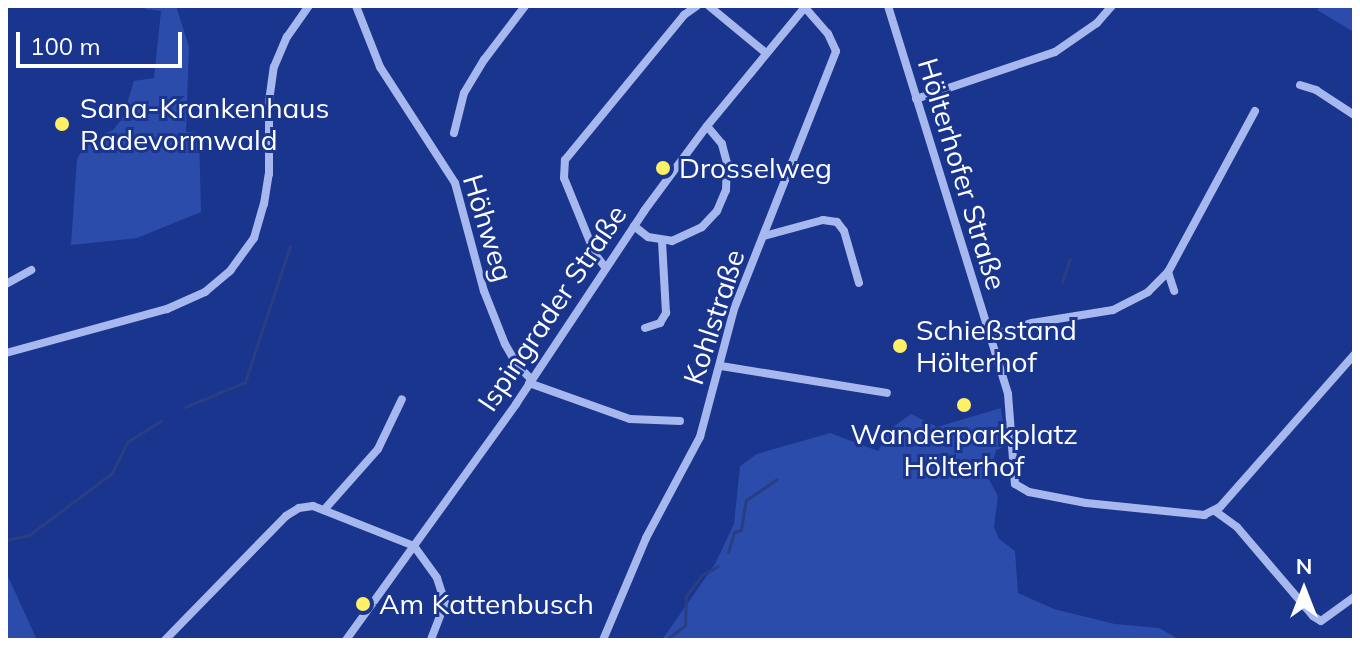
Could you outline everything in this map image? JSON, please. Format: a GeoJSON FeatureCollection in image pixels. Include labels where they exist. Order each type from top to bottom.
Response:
{"type":"FeatureCollection","features":[{"type":"Feature","properties":{"kind":"street"},"geometry":{"type":"LineString","coordinates":[[6,353],[167,309],[205,292],[230,271],[254,238],[264,204],[269,174],[269,101],[274,67],[287,37],[309,6]]}},
{"type":"Feature","properties":{"kind":"street","name":"Höhweg"},"geometry":{"type":"LineString","coordinates":[[356,6],[367,41],[397,98],[455,183],[484,291],[505,344],[531,382]]}},
{"type":"Feature","properties":{"kind":"street"},"geometry":{"type":"LineString","coordinates":[[454,133],[464,93],[484,60],[525,6]]}},
{"type":"Feature","properties":{"kind":"street"},"geometry":{"type":"LineString","coordinates":[[605,267],[591,245],[564,178],[565,160],[684,15],[697,6]]}},
{"type":"Feature","properties":{"kind":"street"},"geometry":{"type":"LineString","coordinates":[[709,6],[766,53]]}},
{"type":"Feature","properties":{"kind":"street","name":"Hölterhofer Straße"},"geometry":{"type":"LineString","coordinates":[[888,6],[1010,408],[1015,484],[1029,492],[1058,498],[1151,512],[1196,516],[1215,511]]}},
{"type":"Feature","properties":{"kind":"street"},"geometry":{"type":"LineString","coordinates":[[916,99],[1055,52],[1086,32],[1112,6]]}},
{"type":"Feature","properties":{"kind":"street","name":"Ispingrader Straße"},"geometry":{"type":"LineString","coordinates":[[346,640],[531,382],[634,226],[707,126],[805,7]]}},
{"type":"Feature","properties":{"kind":"street","name":"Kohlstraße"},"geometry":{"type":"LineString","coordinates":[[603,640],[646,538],[700,437],[734,309],[836,51],[828,34],[805,7]]}},
{"type":"Feature","properties":{"kind":"street"},"geometry":{"type":"LineString","coordinates":[[1300,85],[1316,90],[1354,115]]}},
{"type":"Feature","properties":{"kind":"street"},"geometry":{"type":"LineString","coordinates":[[988,336],[1032,323],[1113,310],[1139,298],[1168,272],[1255,111]]}},
{"type":"Feature","properties":{"kind":"street"},"geometry":{"type":"LineString","coordinates":[[634,226],[662,241],[702,227],[723,200],[727,183],[724,150],[707,126]]}},
{"type":"Feature","properties":{"kind":"street"},"geometry":{"type":"LineString","coordinates":[[764,236],[823,220],[837,222],[844,231],[859,283]]}},
{"type":"Feature","properties":{"kind":"street"},"geometry":{"type":"LineString","coordinates":[[645,328],[660,323],[666,313],[662,241]]}},
{"type":"Feature","properties":{"kind":"street"},"geometry":{"type":"LineString","coordinates":[[6,284],[31,270]]}},
{"type":"Feature","properties":{"kind":"street"},"geometry":{"type":"LineString","coordinates":[[1168,272],[1174,291]]}},
{"type":"Feature","properties":{"kind":"street"},"geometry":{"type":"LineString","coordinates":[[1354,355],[1215,511],[1237,527],[1313,616],[1321,621],[1354,597]]}},
{"type":"Feature","properties":{"kind":"street"},"geometry":{"type":"LineString","coordinates":[[721,366],[887,393]]}},
{"type":"Feature","properties":{"kind":"street"},"geometry":{"type":"LineString","coordinates":[[531,382],[630,419],[680,421]]}},
{"type":"Feature","properties":{"kind":"street"},"geometry":{"type":"LineString","coordinates":[[324,510],[378,449],[402,399]]}},
{"type":"Feature","properties":{"kind":"street"},"geometry":{"type":"LineString","coordinates":[[165,640],[286,516],[299,508],[324,510],[414,546],[437,578],[445,603],[431,640]]}},
{"type":"Feature","properties":{"kind":"shaded area"},"geometry":{"type":"Polygon","coordinates":[[[145,6],[176,6],[189,47],[186,132],[199,133],[201,212],[137,238],[71,245],[77,159],[89,140],[113,130],[122,119],[134,81],[154,78],[161,11],[145,9],[145,6]]]}},
{"type":"Feature","properties":{"kind":"shaded area"},"geometry":{"type":"Polygon","coordinates":[[[1320,6],[1354,6],[1354,32],[1317,10],[1320,6]]]}},
{"type":"Feature","properties":{"kind":"shaded area"},"geometry":{"type":"Polygon","coordinates":[[[1001,408],[1006,446],[996,450],[988,478],[998,496],[994,527],[999,539],[1015,551],[1018,593],[1054,609],[1115,624],[1159,628],[1180,640],[662,640],[715,564],[734,524],[740,466],[757,454],[830,433],[878,451],[893,427],[911,414],[937,427],[1001,408]]]}},
{"type":"Feature","properties":{"kind":"shaded area"},"geometry":{"type":"Polygon","coordinates":[[[6,572],[37,640],[6,640],[6,572]]]}},
{"type":"Feature","properties":{"kind":"waterway"},"geometry":{"type":"LineString","coordinates":[[185,407],[245,382],[290,246]]}},
{"type":"Feature","properties":{"kind":"waterway"},"geometry":{"type":"LineString","coordinates":[[1062,282],[1070,259]]}},
{"type":"Feature","properties":{"kind":"waterway"},"geometry":{"type":"LineString","coordinates":[[6,540],[29,535],[112,473],[127,442],[161,421]]}},
{"type":"Feature","properties":{"kind":"waterway"},"geometry":{"type":"LineString","coordinates":[[728,552],[734,532],[741,530],[746,500],[777,479]]}},
{"type":"Feature","properties":{"kind":"waterway"},"geometry":{"type":"LineString","coordinates":[[666,640],[685,625],[686,596],[702,575],[718,566]]}},
{"type":"Feature","properties":{"kind":"place","name":"Sana-Krankenhaus Radevormwald"},"geometry":{"type":"Point","coordinates":[62,124]}},
{"type":"Feature","properties":{"kind":"place","name":"Drosselweg"},"geometry":{"type":"Point","coordinates":[663,168]}},
{"type":"Feature","properties":{"kind":"place","name":"Schießstand Hölterhof"},"geometry":{"type":"Point","coordinates":[900,346]}},
{"type":"Feature","properties":{"kind":"place","name":"Wanderparkplatz Hölterhof"},"geometry":{"type":"Point","coordinates":[964,405]}},
{"type":"Feature","properties":{"kind":"place","name":"Am Kattenbusch"},"geometry":{"type":"Point","coordinates":[363,604]}}]}
